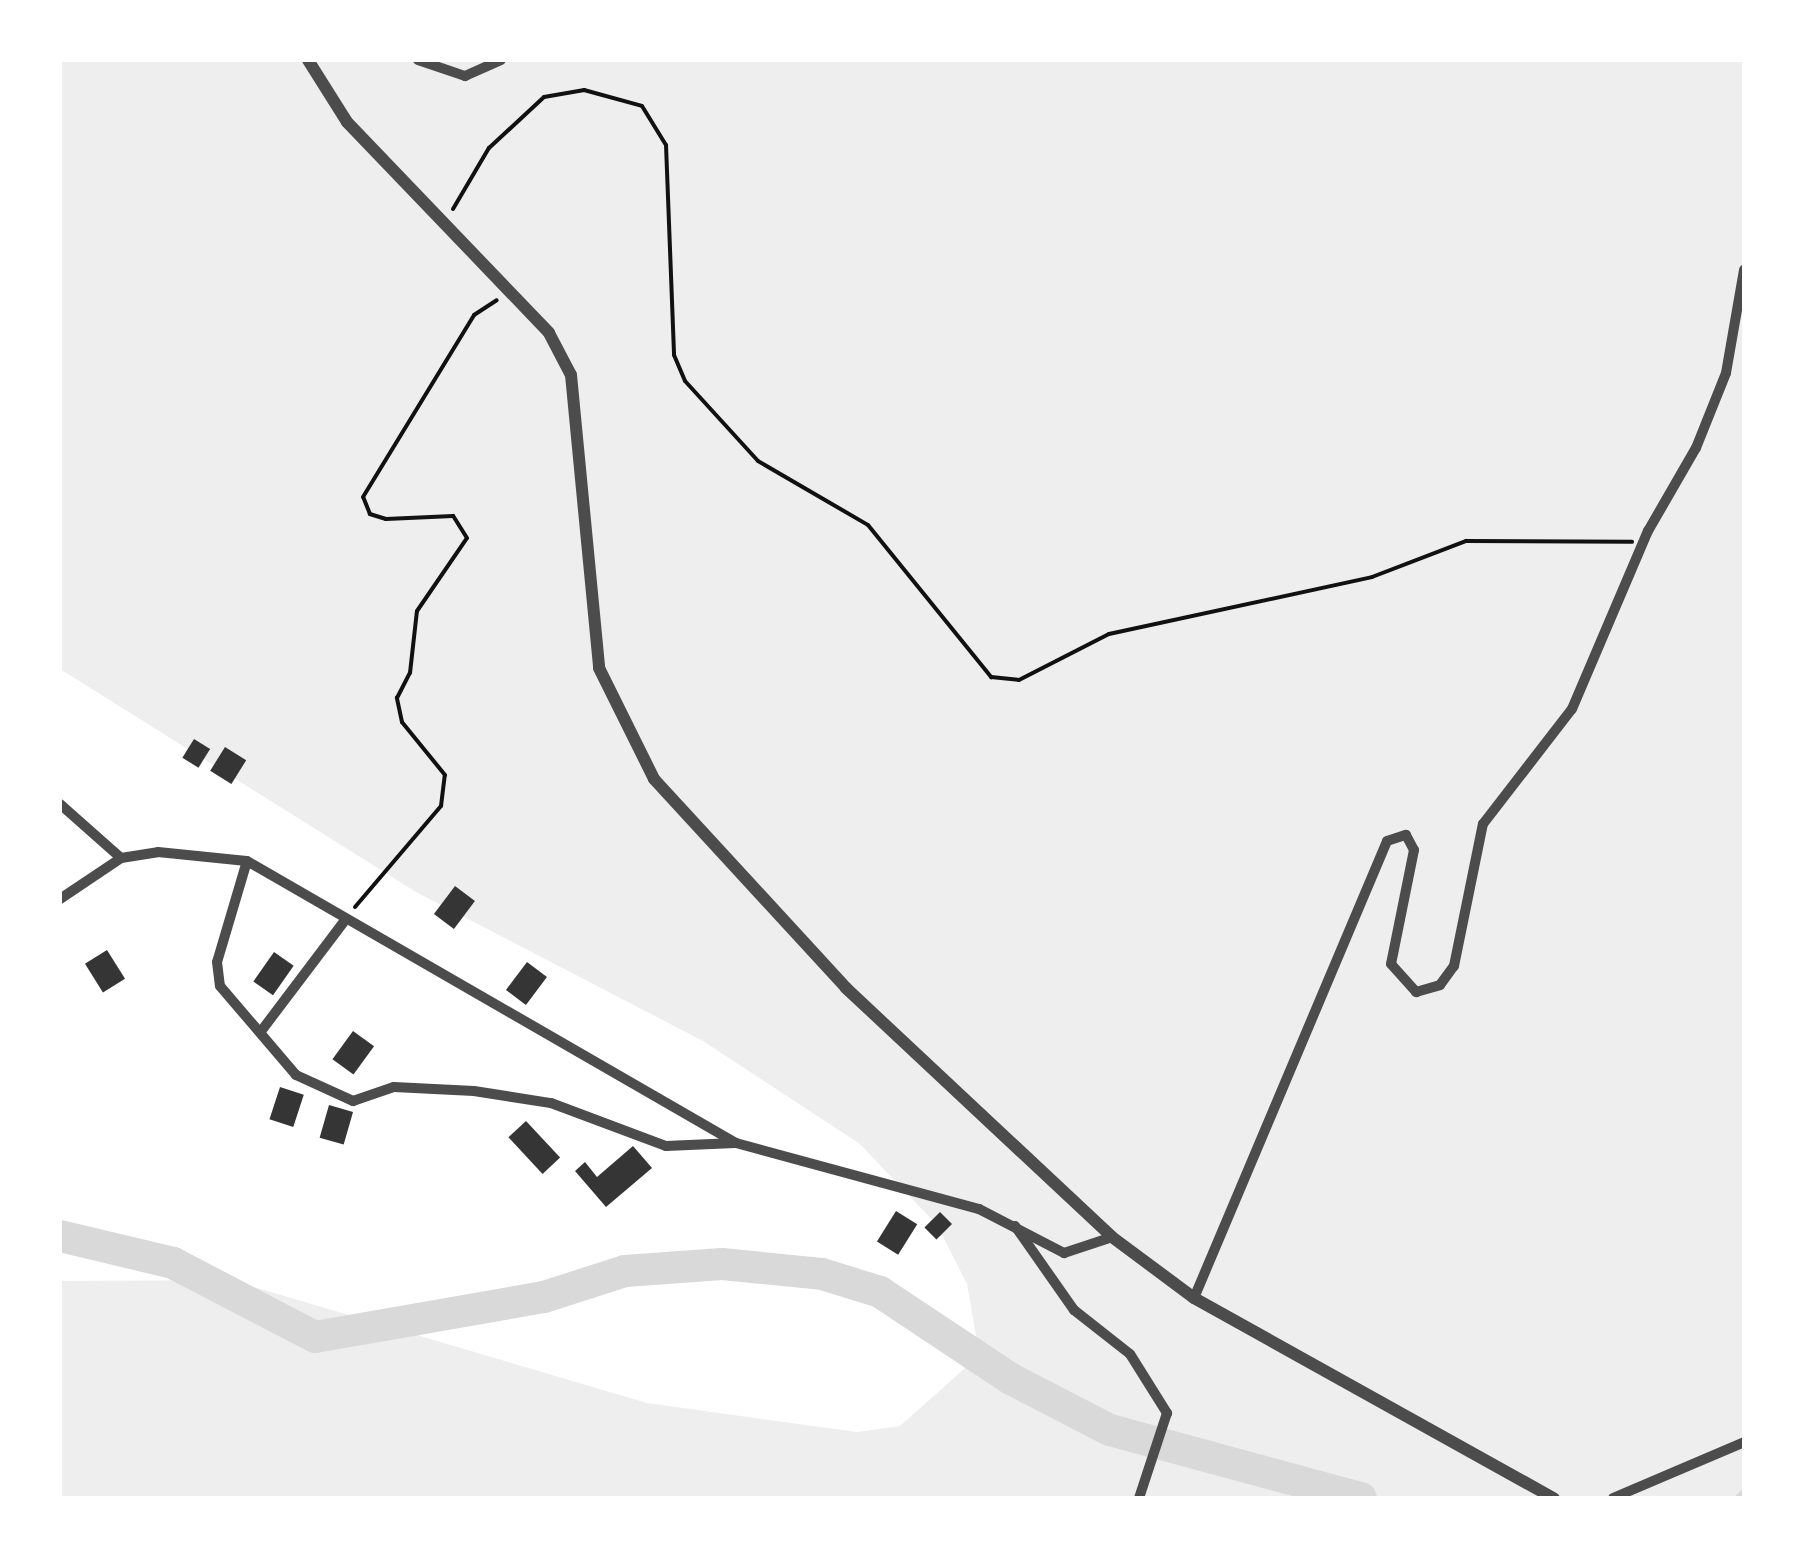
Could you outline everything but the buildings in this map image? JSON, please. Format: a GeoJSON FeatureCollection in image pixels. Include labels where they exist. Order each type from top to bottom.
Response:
{"type":"FeatureCollection","features":[{"type":"Feature","properties":{"kind":"street"},"geometry":{"type":"LineString","coordinates":[[308,60],[348,122],[512,290],[571,375],[599,668],[654,779],[846,988],[1112,1238],[1194,1298],[1554,1498]]}},
{"type":"Feature","properties":{"kind":"street"},"geometry":{"type":"LineString","coordinates":[[418,60],[465,76],[501,60]]}},
{"type":"Feature","properties":{"kind":"street"},"geometry":{"type":"LineString","coordinates":[[1194,1298],[1388,841],[1406,835],[1414,850],[1390,964],[1410,989],[1426,990],[1454,966],[1483,824],[1572,708],[1643,544],[1726,373],[1744,270]]}},
{"type":"Feature","properties":{"kind":"street"},"geometry":{"type":"LineString","coordinates":[[60,804],[121,858]]}},
{"type":"Feature","properties":{"kind":"street"},"geometry":{"type":"LineString","coordinates":[[60,899],[121,858],[158,852],[248,862],[736,1142],[1014,1225],[1064,1254],[1112,1238]]}},
{"type":"Feature","properties":{"kind":"street"},"geometry":{"type":"LineString","coordinates":[[248,862],[217,962],[228,1001],[262,1030],[296,1075],[353,1102],[394,1087],[474,1092],[551,1103],[666,1146],[736,1142]]}},
{"type":"Feature","properties":{"kind":"street"},"geometry":{"type":"LineString","coordinates":[[262,1030],[346,919]]}},
{"type":"Feature","properties":{"kind":"street"},"geometry":{"type":"LineString","coordinates":[[1014,1225],[1074,1310],[1130,1354],[1167,1414],[1139,1498]]}},
{"type":"Feature","properties":{"kind":"street"},"geometry":{"type":"LineString","coordinates":[[1613,1498],[1744,1442]]}},
{"type":"Feature","properties":{"kind":"path"},"geometry":{"type":"LineString","coordinates":[[446,222],[489,148],[544,97],[584,90],[642,106],[666,145],[672,180],[673,344],[686,381],[758,461],[868,526],[991,676],[1019,680],[1109,634],[1354,581],[1466,541],[1643,544]]}},
{"type":"Feature","properties":{"kind":"path"},"geometry":{"type":"LineString","coordinates":[[346,919],[441,806],[445,776],[402,722],[397,698],[410,673],[417,611],[467,538],[453,516],[386,519],[370,514],[363,496],[474,314],[512,290]]}},
{"type":"Feature","properties":{"kind":"shaded area"},"geometry":{"type":"Polygon","coordinates":[[[60,60],[1744,60],[1744,1498],[60,1498],[60,1281],[230,1280],[647,1403],[857,1432],[900,1426],[964,1369],[976,1336],[967,1284],[937,1225],[860,1144],[703,1041],[416,892],[60,669],[60,60]]]}},
{"type":"Feature","properties":{"kind":"waterway"},"geometry":{"type":"LineString","coordinates":[[60,1236],[173,1263],[315,1337],[544,1297],[625,1271],[722,1264],[822,1274],[880,1292],[1011,1379],[1110,1430],[1361,1498]]}},
{"type":"Feature","properties":{"kind":"waterway"},"geometry":{"type":"LineString","coordinates":[[1736,1498],[1744,1490]]}}]}
